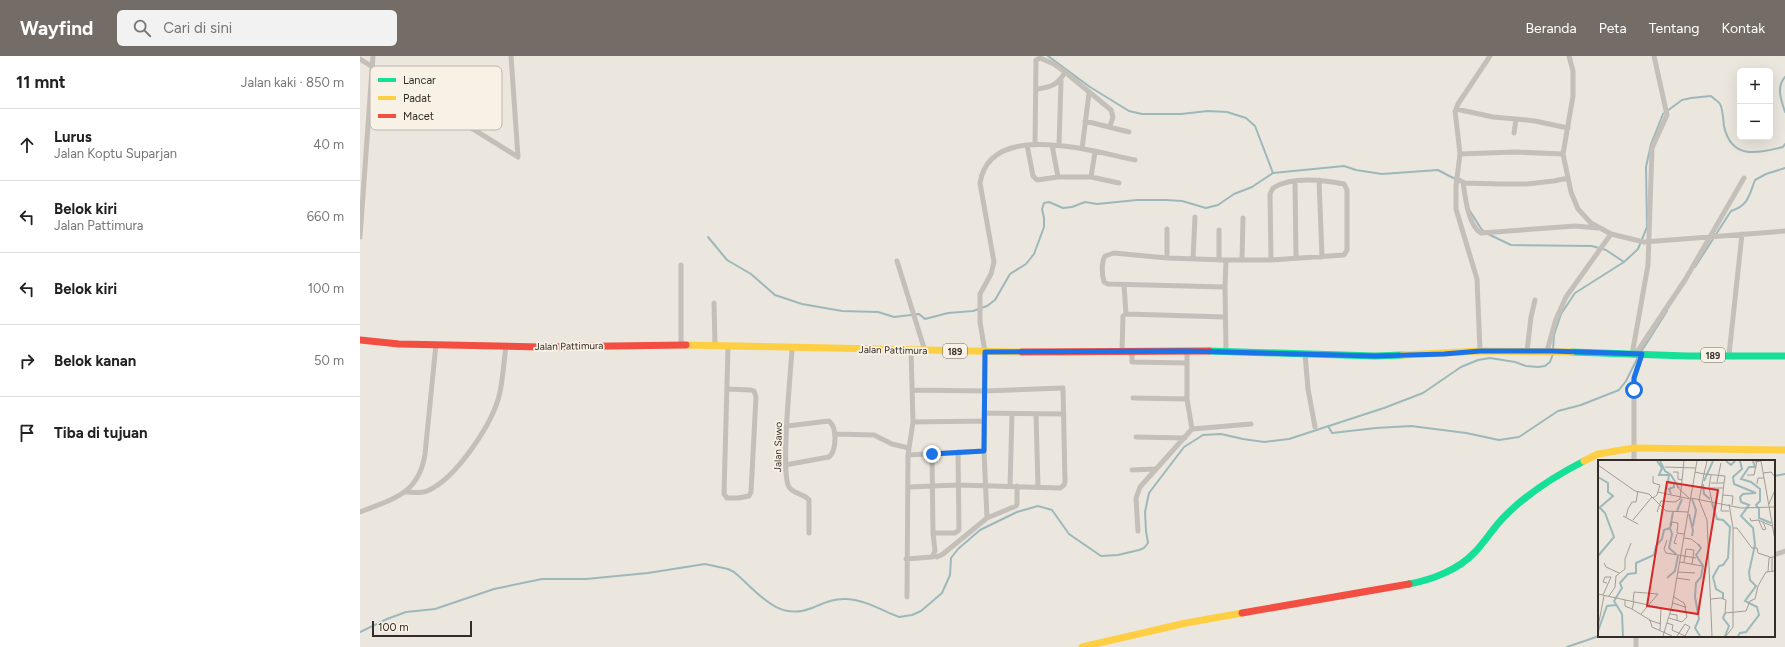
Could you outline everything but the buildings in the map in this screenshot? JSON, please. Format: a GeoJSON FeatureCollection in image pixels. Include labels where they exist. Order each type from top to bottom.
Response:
{"type":"FeatureCollection","features":[{"type":"Feature","properties":{"kind":"main road","name":"Jalan Pattimura"},"geometry":{"type":"LineString","coordinates":[[360,340],[399,344],[506,346],[715,346],[792,349],[985,352],[1226,351],[1305,354],[1414,355],[1480,351],[1552,351],[1687,356],[1785,356]]}},
{"type":"Feature","properties":{"kind":"main road"},"geometry":{"type":"LineString","coordinates":[[1082,647],[1186,623],[1427,581],[1447,572],[1473,554],[1518,503],[1555,476],[1598,454],[1634,448],[1785,450]]}},
{"type":"Feature","properties":{"kind":"street"},"geometry":{"type":"LineString","coordinates":[[360,59],[372,66],[373,56]]}},
{"type":"Feature","properties":{"kind":"street"},"geometry":{"type":"LineString","coordinates":[[474,130],[518,158],[511,56]]}},
{"type":"Feature","properties":{"kind":"street"},"geometry":{"type":"LineString","coordinates":[[1480,351],[1477,279],[1456,209],[1456,178],[1460,154],[1456,109],[1490,56]]}},
{"type":"Feature","properties":{"kind":"street"},"geometry":{"type":"LineString","coordinates":[[1569,56],[1573,71],[1573,96],[1563,154],[1571,192],[1578,209],[1585,218],[1611,234],[1644,242],[1785,231]]}},
{"type":"Feature","properties":{"kind":"street"},"geometry":{"type":"LineString","coordinates":[[1634,460],[1634,378],[1648,265],[1644,242],[1652,148],[1667,115],[1654,56]]}},
{"type":"Feature","properties":{"kind":"street"},"geometry":{"type":"LineString","coordinates":[[1035,144],[1037,89],[1036,64],[1038,59],[1044,59],[1065,72],[1088,93],[1111,110],[1113,117],[1110,126]]}},
{"type":"Feature","properties":{"kind":"street"},"geometry":{"type":"LineString","coordinates":[[1059,145],[1061,81],[1065,72]]}},
{"type":"Feature","properties":{"kind":"street"},"geometry":{"type":"LineString","coordinates":[[1037,89],[1048,87],[1061,81]]}},
{"type":"Feature","properties":{"kind":"street"},"geometry":{"type":"LineString","coordinates":[[1082,149],[1088,93]]}},
{"type":"Feature","properties":{"kind":"street"},"geometry":{"type":"LineString","coordinates":[[360,237],[370,95]]}},
{"type":"Feature","properties":{"kind":"street"},"geometry":{"type":"LineString","coordinates":[[1456,109],[1493,117],[1535,121],[1568,128]]}},
{"type":"Feature","properties":{"kind":"street"},"geometry":{"type":"LineString","coordinates":[[1514,133],[1516,119]]}},
{"type":"Feature","properties":{"kind":"street"},"geometry":{"type":"LineString","coordinates":[[1085,121],[1110,126],[1129,132]]}},
{"type":"Feature","properties":{"kind":"street"},"geometry":{"type":"LineString","coordinates":[[987,518],[984,451],[985,352],[979,311],[980,294],[991,274],[994,262],[994,253],[980,183],[982,175],[993,158],[1007,148],[1035,144],[1059,145],[1135,160]]}},
{"type":"Feature","properties":{"kind":"street"},"geometry":{"type":"LineString","coordinates":[[1027,145],[1035,179],[1058,177],[1091,178],[1119,183]]}},
{"type":"Feature","properties":{"kind":"street"},"geometry":{"type":"LineString","coordinates":[[1052,145],[1058,177]]}},
{"type":"Feature","properties":{"kind":"street"},"geometry":{"type":"LineString","coordinates":[[1091,178],[1095,152]]}},
{"type":"Feature","properties":{"kind":"street"},"geometry":{"type":"LineString","coordinates":[[1460,154],[1515,152],[1563,154]]}},
{"type":"Feature","properties":{"kind":"street"},"geometry":{"type":"LineString","coordinates":[[1456,178],[1463,182],[1527,184],[1568,178]]}},
{"type":"Feature","properties":{"kind":"street"},"geometry":{"type":"LineString","coordinates":[[1637,354],[1712,236],[1744,178]]}},
{"type":"Feature","properties":{"kind":"street"},"geometry":{"type":"LineString","coordinates":[[1319,180],[1322,257]]}},
{"type":"Feature","properties":{"kind":"street"},"geometry":{"type":"LineString","coordinates":[[1225,288],[1113,285],[1104,282],[1103,262],[1105,256],[1114,254],[1219,260],[1271,260],[1344,255],[1347,250],[1347,190],[1344,184],[1319,180],[1295,182],[1276,186],[1271,191],[1271,260]]}},
{"type":"Feature","properties":{"kind":"street"},"geometry":{"type":"LineString","coordinates":[[1295,182],[1296,258]]}},
{"type":"Feature","properties":{"kind":"street"},"geometry":{"type":"LineString","coordinates":[[1463,182],[1469,212],[1477,230],[1481,233],[1575,226],[1599,228]]}},
{"type":"Feature","properties":{"kind":"street"},"geometry":{"type":"LineString","coordinates":[[1193,259],[1195,217]]}},
{"type":"Feature","properties":{"kind":"street"},"geometry":{"type":"LineString","coordinates":[[1242,260],[1243,218]]}},
{"type":"Feature","properties":{"kind":"street"},"geometry":{"type":"LineString","coordinates":[[1167,229],[1167,258]]}},
{"type":"Feature","properties":{"kind":"street"},"geometry":{"type":"LineString","coordinates":[[1219,230],[1219,260]]}},
{"type":"Feature","properties":{"kind":"street"},"geometry":{"type":"LineString","coordinates":[[1552,351],[1556,319],[1566,297],[1611,234]]}},
{"type":"Feature","properties":{"kind":"street"},"geometry":{"type":"LineString","coordinates":[[1729,355],[1742,234]]}},
{"type":"Feature","properties":{"kind":"street"},"geometry":{"type":"LineString","coordinates":[[1226,260],[1226,351]]}},
{"type":"Feature","properties":{"kind":"street"},"geometry":{"type":"LineString","coordinates":[[897,261],[925,351]]}},
{"type":"Feature","properties":{"kind":"street"},"geometry":{"type":"LineString","coordinates":[[681,265],[681,346]]}},
{"type":"Feature","properties":{"kind":"street"},"geometry":{"type":"LineString","coordinates":[[1122,351],[1123,316],[1126,314],[1124,285]]}},
{"type":"Feature","properties":{"kind":"street"},"geometry":{"type":"LineString","coordinates":[[1526,351],[1535,300]]}},
{"type":"Feature","properties":{"kind":"street"},"geometry":{"type":"LineString","coordinates":[[714,303],[715,346]]}},
{"type":"Feature","properties":{"kind":"street"},"geometry":{"type":"LineString","coordinates":[[1126,314],[1225,318]]}},
{"type":"Feature","properties":{"kind":"street"},"geometry":{"type":"LineString","coordinates":[[360,512],[398,497],[416,482],[424,462],[436,344]]}},
{"type":"Feature","properties":{"kind":"street"},"geometry":{"type":"LineString","coordinates":[[405,492],[426,492],[447,479],[460,465],[486,425],[496,406],[500,392],[506,346]]}},
{"type":"Feature","properties":{"kind":"street"},"geometry":{"type":"LineString","coordinates":[[727,389],[751,390],[754,391],[756,397],[751,492],[749,496],[738,498],[726,498],[724,494],[728,347]]}},
{"type":"Feature","properties":{"kind":"street","name":"Jalan Sawo"},"geometry":{"type":"LineString","coordinates":[[792,349],[785,465],[788,486],[793,491],[802,494],[809,500],[809,533]]}},
{"type":"Feature","properties":{"kind":"street"},"geometry":{"type":"LineString","coordinates":[[907,597],[906,559],[909,486],[908,455],[913,422],[911,350]]}},
{"type":"Feature","properties":{"kind":"street"},"geometry":{"type":"LineString","coordinates":[[1132,351],[1132,362],[1186,363]]}},
{"type":"Feature","properties":{"kind":"street"},"geometry":{"type":"LineString","coordinates":[[1138,531],[1136,504],[1138,492],[1144,482],[1192,429],[1188,398],[1186,363],[1187,351]]}},
{"type":"Feature","properties":{"kind":"street"},"geometry":{"type":"LineString","coordinates":[[1305,354],[1308,389],[1315,426]]}},
{"type":"Feature","properties":{"kind":"street"},"geometry":{"type":"LineString","coordinates":[[909,486],[958,485],[1060,488],[1064,485],[1064,390],[1062,387],[984,391],[912,390]]}},
{"type":"Feature","properties":{"kind":"street"},"geometry":{"type":"LineString","coordinates":[[1133,398],[1188,398]]}},
{"type":"Feature","properties":{"kind":"street"},"geometry":{"type":"LineString","coordinates":[[984,413],[1064,414]]}},
{"type":"Feature","properties":{"kind":"street"},"geometry":{"type":"LineString","coordinates":[[1010,486],[1012,414]]}},
{"type":"Feature","properties":{"kind":"street"},"geometry":{"type":"LineString","coordinates":[[1036,414],[1038,487]]}},
{"type":"Feature","properties":{"kind":"street"},"geometry":{"type":"LineString","coordinates":[[785,465],[829,457],[834,452],[835,434],[832,423],[829,421],[787,426]]}},
{"type":"Feature","properties":{"kind":"street"},"geometry":{"type":"LineString","coordinates":[[913,422],[984,421]]}},
{"type":"Feature","properties":{"kind":"street"},"geometry":{"type":"LineString","coordinates":[[1192,429],[1251,424]]}},
{"type":"Feature","properties":{"kind":"street"},"geometry":{"type":"LineString","coordinates":[[835,434],[874,435],[884,438],[892,444],[909,448]]}},
{"type":"Feature","properties":{"kind":"street"},"geometry":{"type":"LineString","coordinates":[[1136,437],[1185,438]]}},
{"type":"Feature","properties":{"kind":"street"},"geometry":{"type":"LineString","coordinates":[[908,455],[984,451]]}},
{"type":"Feature","properties":{"kind":"street"},"geometry":{"type":"LineString","coordinates":[[933,533],[958,532],[958,452]]}},
{"type":"Feature","properties":{"kind":"street"},"geometry":{"type":"LineString","coordinates":[[906,559],[926,559],[932,557],[935,551],[933,533],[932,454]]}},
{"type":"Feature","properties":{"kind":"street"},"geometry":{"type":"LineString","coordinates":[[1132,470],[1156,469]]}},
{"type":"Feature","properties":{"kind":"street"},"geometry":{"type":"LineString","coordinates":[[933,555],[937,557],[951,549],[987,518],[1016,506],[1018,504],[1017,486]]}},
{"type":"Feature","properties":{"kind":"street"},"geometry":{"type":"LineString","coordinates":[[1775,555],[1785,551]]}},
{"type":"Feature","properties":{"kind":"waterway"},"geometry":{"type":"LineString","coordinates":[[1048,56],[1090,87],[1129,111],[1142,114],[1181,114],[1208,111],[1227,112],[1246,118],[1255,126],[1273,173],[1344,166],[1356,170],[1382,174],[1438,170],[1455,179]]}},
{"type":"Feature","properties":{"kind":"waterway"},"geometry":{"type":"LineString","coordinates":[[1785,77],[1782,81],[1780,89],[1785,112]]}},
{"type":"Feature","properties":{"kind":"waterway"},"geometry":{"type":"LineString","coordinates":[[1553,350],[1554,335],[1561,314],[1575,293],[1624,262],[1638,249],[1647,227],[1646,167],[1651,144],[1663,114],[1682,100],[1711,96],[1719,102],[1721,106],[1727,137],[1732,144],[1739,149],[1746,152],[1754,152],[1783,147],[1785,144]]}},
{"type":"Feature","properties":{"kind":"waterway"},"geometry":{"type":"LineString","coordinates":[[1695,267],[1731,211],[1737,209],[1747,200],[1755,180],[1766,174],[1785,168]]}},
{"type":"Feature","properties":{"kind":"waterway"},"geometry":{"type":"LineString","coordinates":[[708,237],[727,260],[751,274],[775,295],[802,304],[842,311],[878,312],[894,317],[919,314],[925,319],[948,313],[973,311],[987,306],[995,300],[1010,274],[1026,264],[1034,254],[1044,227],[1042,209],[1044,203],[1049,202],[1063,208],[1072,207],[1085,202],[1097,204],[1137,200],[1166,200],[1182,201],[1206,208],[1218,205],[1234,194],[1252,187],[1273,173]]}},
{"type":"Feature","properties":{"kind":"waterway"},"geometry":{"type":"LineString","coordinates":[[1470,211],[1484,232]]}},
{"type":"Feature","properties":{"kind":"waterway"},"geometry":{"type":"LineString","coordinates":[[1488,234],[1511,245],[1592,246],[1606,250],[1624,262]]}},
{"type":"Feature","properties":{"kind":"waterway"},"geometry":{"type":"LineString","coordinates":[[1641,352],[1667,311]]}},
{"type":"Feature","properties":{"kind":"waterway"},"geometry":{"type":"LineString","coordinates":[[360,632],[406,612],[435,609],[494,589],[542,579],[586,579],[648,573],[705,564],[728,569],[734,572],[769,603],[788,611],[800,611],[833,600],[847,599],[867,604],[899,617],[912,615],[921,611],[942,593],[950,575],[951,558],[958,549],[980,530],[1017,512],[1038,506],[1052,510],[1069,534],[1101,556],[1118,555],[1144,548],[1148,543],[1145,512],[1149,493],[1184,447],[1203,435],[1221,434],[1264,442],[1289,439],[1384,408],[1423,393],[1461,367],[1478,360],[1490,358],[1515,362],[1526,366],[1538,367],[1545,366],[1550,362],[1553,354]]}},
{"type":"Feature","properties":{"kind":"waterway"},"geometry":{"type":"LineString","coordinates":[[1328,426],[1332,433],[1411,426],[1466,433],[1499,440],[1519,437],[1558,411],[1581,405],[1619,390],[1626,381],[1638,357]]}},
{"type":"Feature","properties":{"kind":"waterway"},"geometry":{"type":"LineString","coordinates":[[1775,476],[1785,474]]}},
{"type":"Feature","properties":{"kind":"waterway"},"geometry":{"type":"LineString","coordinates":[[1567,647],[1598,636]]}},
{"type":"Feature","properties":{"kind":"traffic: fast"},"geometry":{"type":"LineString","coordinates":[[1209,351],[1375,356],[1403,355]]}},
{"type":"Feature","properties":{"kind":"traffic: fast"},"geometry":{"type":"LineString","coordinates":[[1572,352],[1687,356],[1785,356]]}},
{"type":"Feature","properties":{"kind":"traffic: fast"},"geometry":{"type":"LineString","coordinates":[[1409,584],[1435,577],[1468,559],[1500,521],[1522,500],[1552,479],[1584,461]]}},
{"type":"Feature","properties":{"kind":"traffic: slow"},"geometry":{"type":"LineString","coordinates":[[686,345],[1022,352]]}},
{"type":"Feature","properties":{"kind":"traffic: slow"},"geometry":{"type":"LineString","coordinates":[[1403,355],[1480,351],[1572,352]]}},
{"type":"Feature","properties":{"kind":"traffic: slow"},"geometry":{"type":"LineString","coordinates":[[1584,461],[1598,454],[1634,448],[1785,450]]}},
{"type":"Feature","properties":{"kind":"traffic: slow"},"geometry":{"type":"LineString","coordinates":[[1082,647],[1186,623],[1242,613]]}},
{"type":"Feature","properties":{"kind":"traffic: jam"},"geometry":{"type":"LineString","coordinates":[[360,340],[399,344],[540,347],[686,345]]}},
{"type":"Feature","properties":{"kind":"traffic: jam"},"geometry":{"type":"LineString","coordinates":[[1022,352],[1209,351]]}},
{"type":"Feature","properties":{"kind":"traffic: jam"},"geometry":{"type":"LineString","coordinates":[[1242,613],[1409,584]]}},
{"type":"Feature","properties":{"kind":"route"},"geometry":{"type":"LineString","coordinates":[[932,454],[984,451],[985,352],[1226,351],[1375,356],[1444,354],[1480,351],[1557,351],[1642,354],[1634,378],[1634,390]]}}]}
